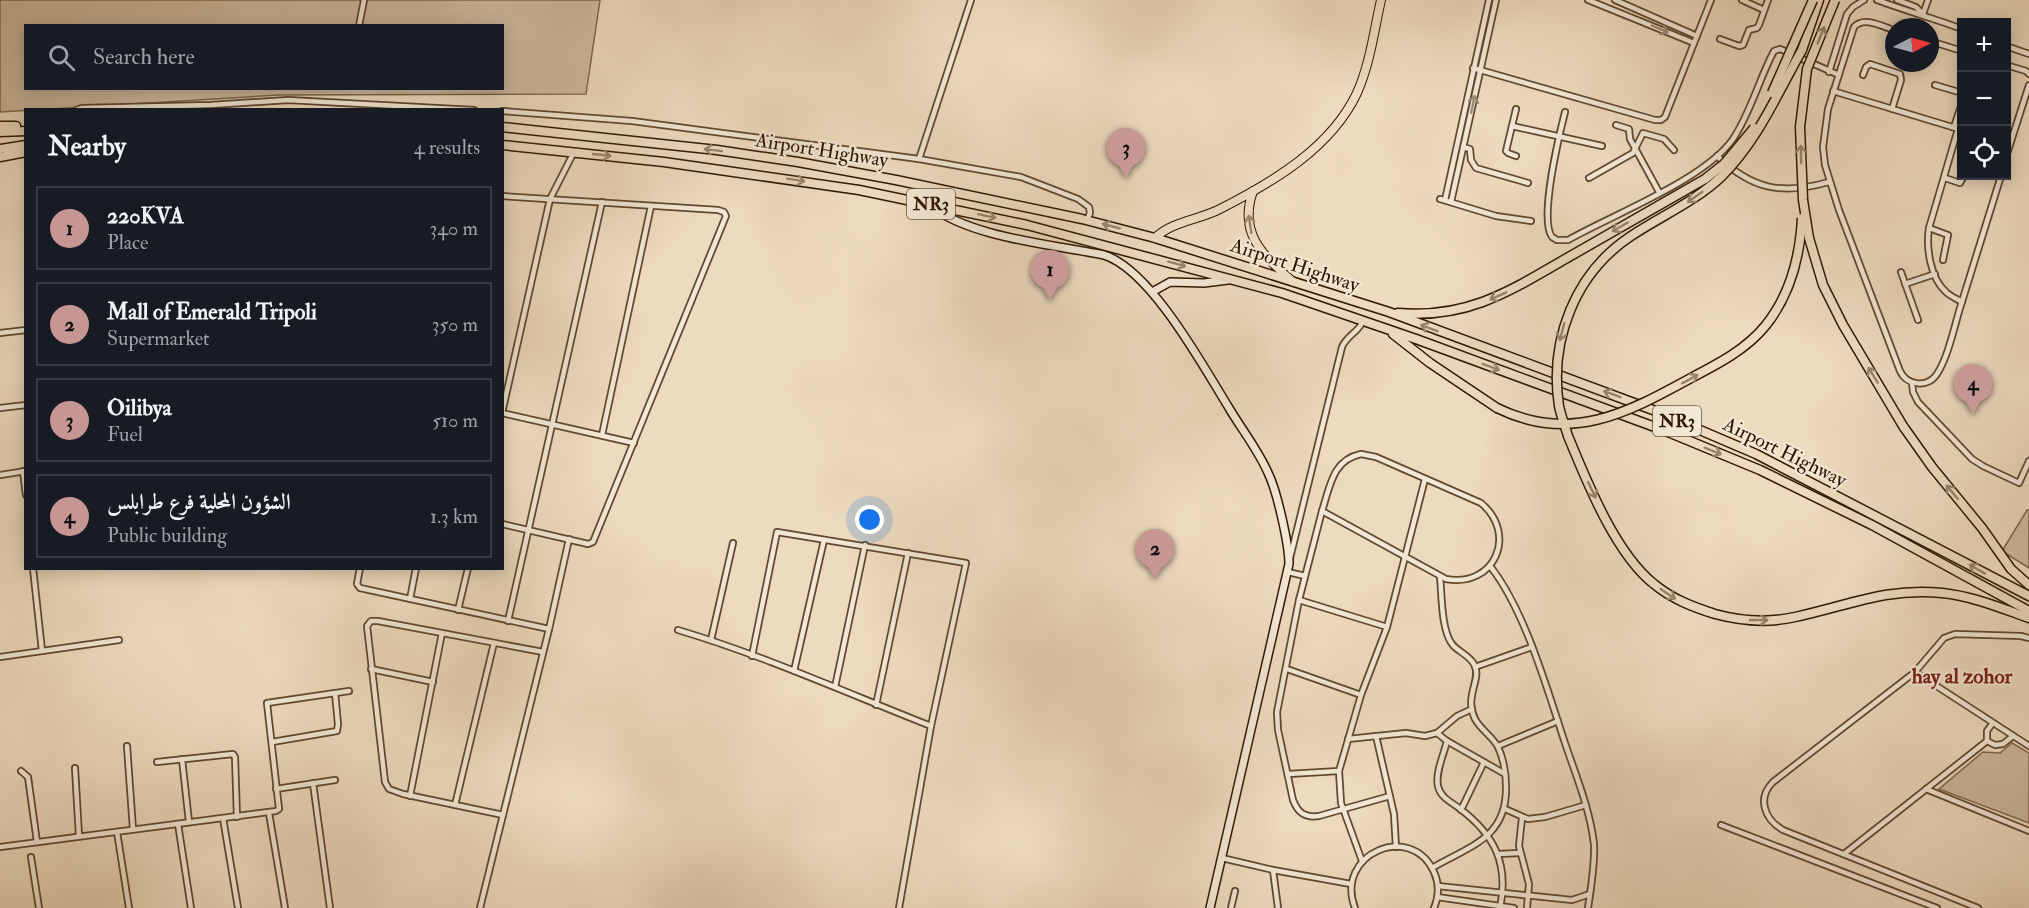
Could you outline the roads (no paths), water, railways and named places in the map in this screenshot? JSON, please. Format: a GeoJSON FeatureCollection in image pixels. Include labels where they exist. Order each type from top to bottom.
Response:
{"type":"FeatureCollection","features":[{"type":"Feature","properties":{"kind":"highway"},"geometry":{"type":"LineString","coordinates":[[1389,312],[1421,314],[1465,309],[1500,296],[1697,184],[1724,164],[1741,146],[1762,116],[1813,0]]}},
{"type":"Feature","properties":{"kind":"highway"},"geometry":{"type":"LineString","coordinates":[[1820,0],[1802,50],[1766,118],[1743,153],[1715,182],[1684,204],[1630,236],[1605,257],[1580,290],[1563,330],[1556,361],[1559,408],[1568,436],[1590,486],[1619,541],[1640,571],[1677,600],[1728,618],[1779,620],[1885,593],[1943,593],[1994,605],[2029,618]]}},
{"type":"Feature","properties":{"kind":"highway"},"geometry":{"type":"LineString","coordinates":[[1385,329],[1430,363],[1497,408],[1511,415],[1558,424],[1597,421],[1638,407],[1720,363],[1752,341],[1766,324],[1790,283],[1801,239],[1803,200],[1800,127],[1807,69],[1835,0]]}},
{"type":"Feature","properties":{"kind":"highway"},"geometry":{"type":"LineString","coordinates":[[0,126],[24,126]]}},
{"type":"Feature","properties":{"kind":"highway","name":"Airport Highway"},"geometry":{"type":"LineString","coordinates":[[504,128],[634,140],[798,162],[1087,220],[1155,238],[1389,312],[1456,339],[1625,399],[1756,454],[2029,596]]}},
{"type":"Feature","properties":{"kind":"highway"},"geometry":{"type":"LineString","coordinates":[[0,132],[24,131]]}},
{"type":"Feature","properties":{"kind":"highway"},"geometry":{"type":"LineString","coordinates":[[0,149],[24,145]]}},
{"type":"Feature","properties":{"kind":"highway","name":"Airport Highway"},"geometry":{"type":"LineString","coordinates":[[504,145],[750,173],[859,190],[1068,235],[1282,292],[1663,430],[1760,470],[1872,525],[2029,611]]}},
{"type":"Feature","properties":{"kind":"highway"},"geometry":{"type":"LineString","coordinates":[[0,157],[24,152]]}},
{"type":"Feature","properties":{"kind":"highway"},"geometry":{"type":"LineString","coordinates":[[1803,200],[1809,238],[1823,285],[1843,325],[1903,426],[1932,467],[2012,569],[2029,585]]}},
{"type":"Feature","properties":{"kind":"main road"},"geometry":{"type":"LineString","coordinates":[[1155,238],[1170,226],[1214,213],[1277,176],[1320,143],[1342,120],[1364,77],[1381,0]]}},
{"type":"Feature","properties":{"kind":"main road"},"geometry":{"type":"LineString","coordinates":[[1253,191],[1249,217],[1256,243],[1264,256],[1294,282]]}},
{"type":"Feature","properties":{"kind":"main road"},"geometry":{"type":"LineString","coordinates":[[929,204],[953,221],[993,233],[1108,256],[1152,292],[1192,348],[1267,470],[1274,489],[1288,549],[1288,572],[1210,908]]}},
{"type":"Feature","properties":{"kind":"main road"},"geometry":{"type":"LineString","coordinates":[[1152,292],[1170,282],[1204,283],[1235,280]]}},
{"type":"Feature","properties":{"kind":"street"},"geometry":{"type":"LineString","coordinates":[[359,24],[364,0]]}},
{"type":"Feature","properties":{"kind":"street"},"geometry":{"type":"LineString","coordinates":[[920,159],[971,0]]}},
{"type":"Feature","properties":{"kind":"street"},"geometry":{"type":"LineString","coordinates":[[1446,200],[1473,68],[1490,0]]}},
{"type":"Feature","properties":{"kind":"street"},"geometry":{"type":"LineString","coordinates":[[1446,200],[1463,147],[1496,0]]}},
{"type":"Feature","properties":{"kind":"street"},"geometry":{"type":"LineString","coordinates":[[1588,0],[1694,43]]}},
{"type":"Feature","properties":{"kind":"street"},"geometry":{"type":"LineString","coordinates":[[1614,0],[1697,36]]}},
{"type":"Feature","properties":{"kind":"street"},"geometry":{"type":"LineString","coordinates":[[1473,68],[1658,121],[1665,117],[1711,0]]}},
{"type":"Feature","properties":{"kind":"street"},"geometry":{"type":"LineString","coordinates":[[1742,0],[1764,10]]}},
{"type":"Feature","properties":{"kind":"street"},"geometry":{"type":"LineString","coordinates":[[1720,39],[1742,46],[1749,30],[1759,25],[1768,0]]}},
{"type":"Feature","properties":{"kind":"street"},"geometry":{"type":"LineString","coordinates":[[1829,72],[1847,14],[1864,0]]}},
{"type":"Feature","properties":{"kind":"street"},"geometry":{"type":"LineString","coordinates":[[1877,0],[1957,26]]}},
{"type":"Feature","properties":{"kind":"street"},"geometry":{"type":"LineString","coordinates":[[1897,0],[1916,7],[1923,14]]}},
{"type":"Feature","properties":{"kind":"street"},"geometry":{"type":"LineString","coordinates":[[1923,14],[1929,0]]}},
{"type":"Feature","properties":{"kind":"street"},"geometry":{"type":"LineString","coordinates":[[1885,27],[1862,21],[1856,24],[1828,109],[1824,137],[1825,165],[1829,182],[1894,357],[1903,376],[1912,383],[1927,382],[1939,372],[2000,180]]}},
{"type":"Feature","properties":{"kind":"street"},"geometry":{"type":"LineString","coordinates":[[1939,44],[1957,49]]}},
{"type":"Feature","properties":{"kind":"street"},"geometry":{"type":"LineString","coordinates":[[2011,47],[2029,54]]}},
{"type":"Feature","properties":{"kind":"street"},"geometry":{"type":"LineString","coordinates":[[1565,112],[1551,183],[1547,226],[1552,237],[1557,240],[1568,240],[1695,172],[1717,156],[1739,129],[1774,51],[1784,50],[1839,75]]}},
{"type":"Feature","properties":{"kind":"street"},"geometry":{"type":"LineString","coordinates":[[1863,75],[1869,64],[1900,74],[1901,80],[1892,109]]}},
{"type":"Feature","properties":{"kind":"street"},"geometry":{"type":"LineString","coordinates":[[2011,66],[2029,74]]}},
{"type":"Feature","properties":{"kind":"street"},"geometry":{"type":"LineString","coordinates":[[1935,84],[1957,91]]}},
{"type":"Feature","properties":{"kind":"street"},"geometry":{"type":"LineString","coordinates":[[2011,136],[2029,85]]}},
{"type":"Feature","properties":{"kind":"street"},"geometry":{"type":"LineString","coordinates":[[1833,91],[1957,129]]}},
{"type":"Feature","properties":{"kind":"street"},"geometry":{"type":"LineString","coordinates":[[82,108],[211,105],[288,100],[437,108]]}},
{"type":"Feature","properties":{"kind":"street"},"geometry":{"type":"LineString","coordinates":[[1516,109],[1506,151],[1516,156]]}},
{"type":"Feature","properties":{"kind":"street"},"geometry":{"type":"LineString","coordinates":[[504,111],[632,121],[920,159],[1006,173],[1035,182],[1087,204],[1090,210],[1087,220]]}},
{"type":"Feature","properties":{"kind":"street"},"geometry":{"type":"LineString","coordinates":[[1616,125],[1629,129],[1630,139],[1637,148],[1659,192]]}},
{"type":"Feature","properties":{"kind":"street"},"geometry":{"type":"LineString","coordinates":[[1512,126],[1602,146]]}},
{"type":"Feature","properties":{"kind":"street"},"geometry":{"type":"LineString","coordinates":[[1957,133],[1929,228],[1928,247],[1935,274],[1946,292],[1962,302]]}},
{"type":"Feature","properties":{"kind":"street"},"geometry":{"type":"LineString","coordinates":[[1589,177],[1631,155],[1643,134],[1664,139],[1674,150]]}},
{"type":"Feature","properties":{"kind":"street"},"geometry":{"type":"LineString","coordinates":[[1457,145],[1470,149],[1472,164],[1476,168],[1528,183]]}},
{"type":"Feature","properties":{"kind":"street"},"geometry":{"type":"LineString","coordinates":[[504,404],[550,199],[574,152]]}},
{"type":"Feature","properties":{"kind":"street"},"geometry":{"type":"LineString","coordinates":[[1717,156],[1741,177],[1770,186],[1796,189],[1829,182]]}},
{"type":"Feature","properties":{"kind":"street"},"geometry":{"type":"LineString","coordinates":[[1945,178],[1960,183],[1962,180]]}},
{"type":"Feature","properties":{"kind":"street"},"geometry":{"type":"LineString","coordinates":[[504,196],[720,210],[724,212],[725,219],[593,542],[588,544],[504,524]]}},
{"type":"Feature","properties":{"kind":"street"},"geometry":{"type":"LineString","coordinates":[[1446,200],[1496,216],[1531,221]]}},
{"type":"Feature","properties":{"kind":"street"},"geometry":{"type":"LineString","coordinates":[[508,621],[602,202]]}},
{"type":"Feature","properties":{"kind":"street"},"geometry":{"type":"LineString","coordinates":[[602,435],[651,206]]}},
{"type":"Feature","properties":{"kind":"street"},"geometry":{"type":"LineString","coordinates":[[1929,228],[1948,235],[1943,260]]}},
{"type":"Feature","properties":{"kind":"street"},"geometry":{"type":"LineString","coordinates":[[1901,272],[1918,320]]}},
{"type":"Feature","properties":{"kind":"street"},"geometry":{"type":"LineString","coordinates":[[1905,285],[1935,274]]}},
{"type":"Feature","properties":{"kind":"street"},"geometry":{"type":"LineString","coordinates":[[1289,564],[1342,347],[1363,321]]}},
{"type":"Feature","properties":{"kind":"street"},"geometry":{"type":"LineString","coordinates":[[0,333],[24,330]]}},
{"type":"Feature","properties":{"kind":"street"},"geometry":{"type":"LineString","coordinates":[[1912,383],[1918,402],[1977,463],[2019,483],[2029,461]]}},
{"type":"Feature","properties":{"kind":"street"},"geometry":{"type":"LineString","coordinates":[[0,408],[24,405]]}},
{"type":"Feature","properties":{"kind":"street"},"geometry":{"type":"LineString","coordinates":[[504,413],[634,443]]}},
{"type":"Feature","properties":{"kind":"street"},"geometry":{"type":"LineString","coordinates":[[1322,511],[1440,577],[1452,580],[1476,576],[1490,566],[1496,557],[1500,542],[1496,522],[1488,508],[1474,499],[1369,455],[1353,456],[1339,465],[1335,472],[1322,511],[1299,600],[1277,721],[1293,800],[1296,808],[1302,814],[1311,817],[1319,816],[1390,796]]}},
{"type":"Feature","properties":{"kind":"street"},"geometry":{"type":"LineString","coordinates":[[0,475],[24,471]]}},
{"type":"Feature","properties":{"kind":"street"},"geometry":{"type":"LineString","coordinates":[[1362,861],[1343,809],[1339,792],[1339,771],[1360,695],[1387,627],[1425,479]]}},
{"type":"Feature","properties":{"kind":"street"},"geometry":{"type":"LineString","coordinates":[[752,656],[777,532],[966,563],[931,726],[899,908]]}},
{"type":"Feature","properties":{"kind":"street"},"geometry":{"type":"LineString","coordinates":[[480,908],[569,539]]}},
{"type":"Feature","properties":{"kind":"street"},"geometry":{"type":"LineString","coordinates":[[794,671],[824,540]]}},
{"type":"Feature","properties":{"kind":"street"},"geometry":{"type":"LineString","coordinates":[[711,640],[733,543]]}},
{"type":"Feature","properties":{"kind":"street"},"geometry":{"type":"LineString","coordinates":[[835,687],[865,545]]}},
{"type":"Feature","properties":{"kind":"street"},"geometry":{"type":"LineString","coordinates":[[876,705],[908,553]]}},
{"type":"Feature","properties":{"kind":"street"},"geometry":{"type":"LineString","coordinates":[[1490,566],[1507,589],[1532,647],[1586,805],[1594,845],[1588,908]]}},
{"type":"Feature","properties":{"kind":"street"},"geometry":{"type":"LineString","coordinates":[[33,570],[42,651]]}},
{"type":"Feature","properties":{"kind":"street"},"geometry":{"type":"LineString","coordinates":[[360,570],[358,587],[549,629]]}},
{"type":"Feature","properties":{"kind":"street"},"geometry":{"type":"LineString","coordinates":[[410,599],[416,570]]}},
{"type":"Feature","properties":{"kind":"street"},"geometry":{"type":"LineString","coordinates":[[458,610],[468,570]]}},
{"type":"Feature","properties":{"kind":"street"},"geometry":{"type":"LineString","coordinates":[[1288,572],[1305,576]]}},
{"type":"Feature","properties":{"kind":"street"},"geometry":{"type":"LineString","coordinates":[[1432,868],[1488,836],[1502,819],[1505,808],[1505,774],[1498,746],[1480,725],[1472,710],[1470,699],[1476,674],[1475,667],[1472,660],[1452,644],[1448,636],[1440,577]]}},
{"type":"Feature","properties":{"kind":"street"},"geometry":{"type":"LineString","coordinates":[[1299,600],[1387,627]]}},
{"type":"Feature","properties":{"kind":"street"},"geometry":{"type":"LineString","coordinates":[[503,815],[410,796],[389,789],[385,782],[368,626],[371,621],[543,652]]}},
{"type":"Feature","properties":{"kind":"street"},"geometry":{"type":"LineString","coordinates":[[678,630],[794,671],[931,726]]}},
{"type":"Feature","properties":{"kind":"street"},"geometry":{"type":"LineString","coordinates":[[410,796],[442,633]]}},
{"type":"Feature","properties":{"kind":"street"},"geometry":{"type":"LineString","coordinates":[[1978,908],[1783,830],[1772,823],[1765,810],[1765,793],[1773,782],[1915,672],[1937,645],[1949,635],[2004,635],[2029,638]]}},
{"type":"Feature","properties":{"kind":"street"},"geometry":{"type":"LineString","coordinates":[[0,657],[119,640]]}},
{"type":"Feature","properties":{"kind":"street"},"geometry":{"type":"LineString","coordinates":[[455,805],[494,643]]}},
{"type":"Feature","properties":{"kind":"street"},"geometry":{"type":"LineString","coordinates":[[1475,667],[1532,647]]}},
{"type":"Feature","properties":{"kind":"street"},"geometry":{"type":"LineString","coordinates":[[372,669],[433,682]]}},
{"type":"Feature","properties":{"kind":"street"},"geometry":{"type":"LineString","coordinates":[[1287,669],[1360,695]]}},
{"type":"Feature","properties":{"kind":"street"},"geometry":{"type":"LineString","coordinates":[[1915,672],[2029,746]]}},
{"type":"Feature","properties":{"kind":"street"},"geometry":{"type":"LineString","coordinates":[[0,847],[269,813],[279,809],[267,703],[350,691]]}},
{"type":"Feature","properties":{"kind":"street"},"geometry":{"type":"LineString","coordinates":[[272,742],[337,731],[335,693]]}},
{"type":"Feature","properties":{"kind":"street"},"geometry":{"type":"LineString","coordinates":[[1348,739],[1406,733],[1425,736],[1437,733],[1457,716],[1472,710]]}},
{"type":"Feature","properties":{"kind":"street"},"geometry":{"type":"LineString","coordinates":[[1498,746],[1558,721]]}},
{"type":"Feature","properties":{"kind":"street"},"geometry":{"type":"LineString","coordinates":[[1844,854],[1987,741],[1988,731],[1992,724]]}},
{"type":"Feature","properties":{"kind":"street"},"geometry":{"type":"LineString","coordinates":[[1437,733],[1505,774]]}},
{"type":"Feature","properties":{"kind":"street"},"geometry":{"type":"LineString","coordinates":[[1376,736],[1390,796],[1396,847]]}},
{"type":"Feature","properties":{"kind":"street"},"geometry":{"type":"LineString","coordinates":[[1987,741],[1998,746],[2013,736]]}},
{"type":"Feature","properties":{"kind":"street"},"geometry":{"type":"LineString","coordinates":[[1447,741],[1438,776],[1438,788],[1445,798],[1488,836],[1498,854],[1503,873],[1500,907]]}},
{"type":"Feature","properties":{"kind":"street"},"geometry":{"type":"LineString","coordinates":[[127,746],[133,829]]}},
{"type":"Feature","properties":{"kind":"street"},"geometry":{"type":"LineString","coordinates":[[157,762],[234,755],[237,817]]}},
{"type":"Feature","properties":{"kind":"street"},"geometry":{"type":"LineString","coordinates":[[182,759],[189,822]]}},
{"type":"Feature","properties":{"kind":"street"},"geometry":{"type":"LineString","coordinates":[[1461,810],[1484,762]]}},
{"type":"Feature","properties":{"kind":"street"},"geometry":{"type":"LineString","coordinates":[[75,768],[80,836]]}},
{"type":"Feature","properties":{"kind":"street"},"geometry":{"type":"LineString","coordinates":[[21,771],[28,777],[37,842]]}},
{"type":"Feature","properties":{"kind":"street"},"geometry":{"type":"LineString","coordinates":[[1288,774],[1339,771]]}},
{"type":"Feature","properties":{"kind":"street"},"geometry":{"type":"LineString","coordinates":[[276,789],[335,780]]}},
{"type":"Feature","properties":{"kind":"street"},"geometry":{"type":"LineString","coordinates":[[313,783],[330,908],[325,908]]}},
{"type":"Feature","properties":{"kind":"street"},"geometry":{"type":"LineString","coordinates":[[1926,789],[2029,831]]}},
{"type":"Feature","properties":{"kind":"street"},"geometry":{"type":"LineString","coordinates":[[1505,808],[1522,818],[1545,817],[1586,805]]}},
{"type":"Feature","properties":{"kind":"street"},"geometry":{"type":"LineString","coordinates":[[269,813],[285,908]]}},
{"type":"Feature","properties":{"kind":"street"},"geometry":{"type":"LineString","coordinates":[[223,818],[238,908]]}},
{"type":"Feature","properties":{"kind":"street"},"geometry":{"type":"LineString","coordinates":[[1522,818],[1520,853],[1528,876],[1527,908]]}},
{"type":"Feature","properties":{"kind":"street"},"geometry":{"type":"LineString","coordinates":[[178,824],[190,908]]}},
{"type":"Feature","properties":{"kind":"street"},"geometry":{"type":"LineString","coordinates":[[1721,825],[1937,908]]}},
{"type":"Feature","properties":{"kind":"street"},"geometry":{"type":"LineString","coordinates":[[117,832],[129,908]]}},
{"type":"Feature","properties":{"kind":"street"},"geometry":{"type":"LineString","coordinates":[[1355,908],[1351,884],[1362,861],[1377,850],[1396,847],[1420,855],[1432,868],[1438,886],[1434,908]]}},
{"type":"Feature","properties":{"kind":"street"},"geometry":{"type":"LineString","coordinates":[[1498,854],[1520,853]]}},
{"type":"Feature","properties":{"kind":"street"},"geometry":{"type":"LineString","coordinates":[[31,856],[39,908]]}},
{"type":"Feature","properties":{"kind":"street"},"geometry":{"type":"LineString","coordinates":[[1222,858],[1351,884]]}},
{"type":"Feature","properties":{"kind":"street"},"geometry":{"type":"LineString","coordinates":[[1273,870],[1278,908]]}},
{"type":"Feature","properties":{"kind":"street"},"geometry":{"type":"LineString","coordinates":[[1438,886],[1572,900],[1590,894]]}},
{"type":"Feature","properties":{"kind":"street"},"geometry":{"type":"LineString","coordinates":[[1231,908],[1235,891]]}},
{"type":"Feature","properties":{"kind":"street"},"geometry":{"type":"LineString","coordinates":[[1510,908],[1511,895]]}},
{"type":"Feature","properties":{"kind":"street"},"geometry":{"type":"LineString","coordinates":[[1437,897],[1514,908]]}},
{"type":"Feature","properties":{"kind":"place","name":"Oilibya"},"geometry":{"type":"Point","coordinates":[1126,178]}},
{"type":"Feature","properties":{"kind":"place","name":"220KVA"},"geometry":{"type":"Point","coordinates":[1050,300]}},
{"type":"Feature","properties":{"kind":"place","name":"الشؤون المحلية فرع طرابلس"},"geometry":{"type":"Point","coordinates":[1973,414]}},
{"type":"Feature","properties":{"kind":"place","name":"Mall of Emerald Tripoli"},"geometry":{"type":"Point","coordinates":[1155,579]}},
{"type":"Feature","properties":{"kind":"district","name":"hay al zohor"},"geometry":{"type":"Point","coordinates":[1962,676]}}]}
